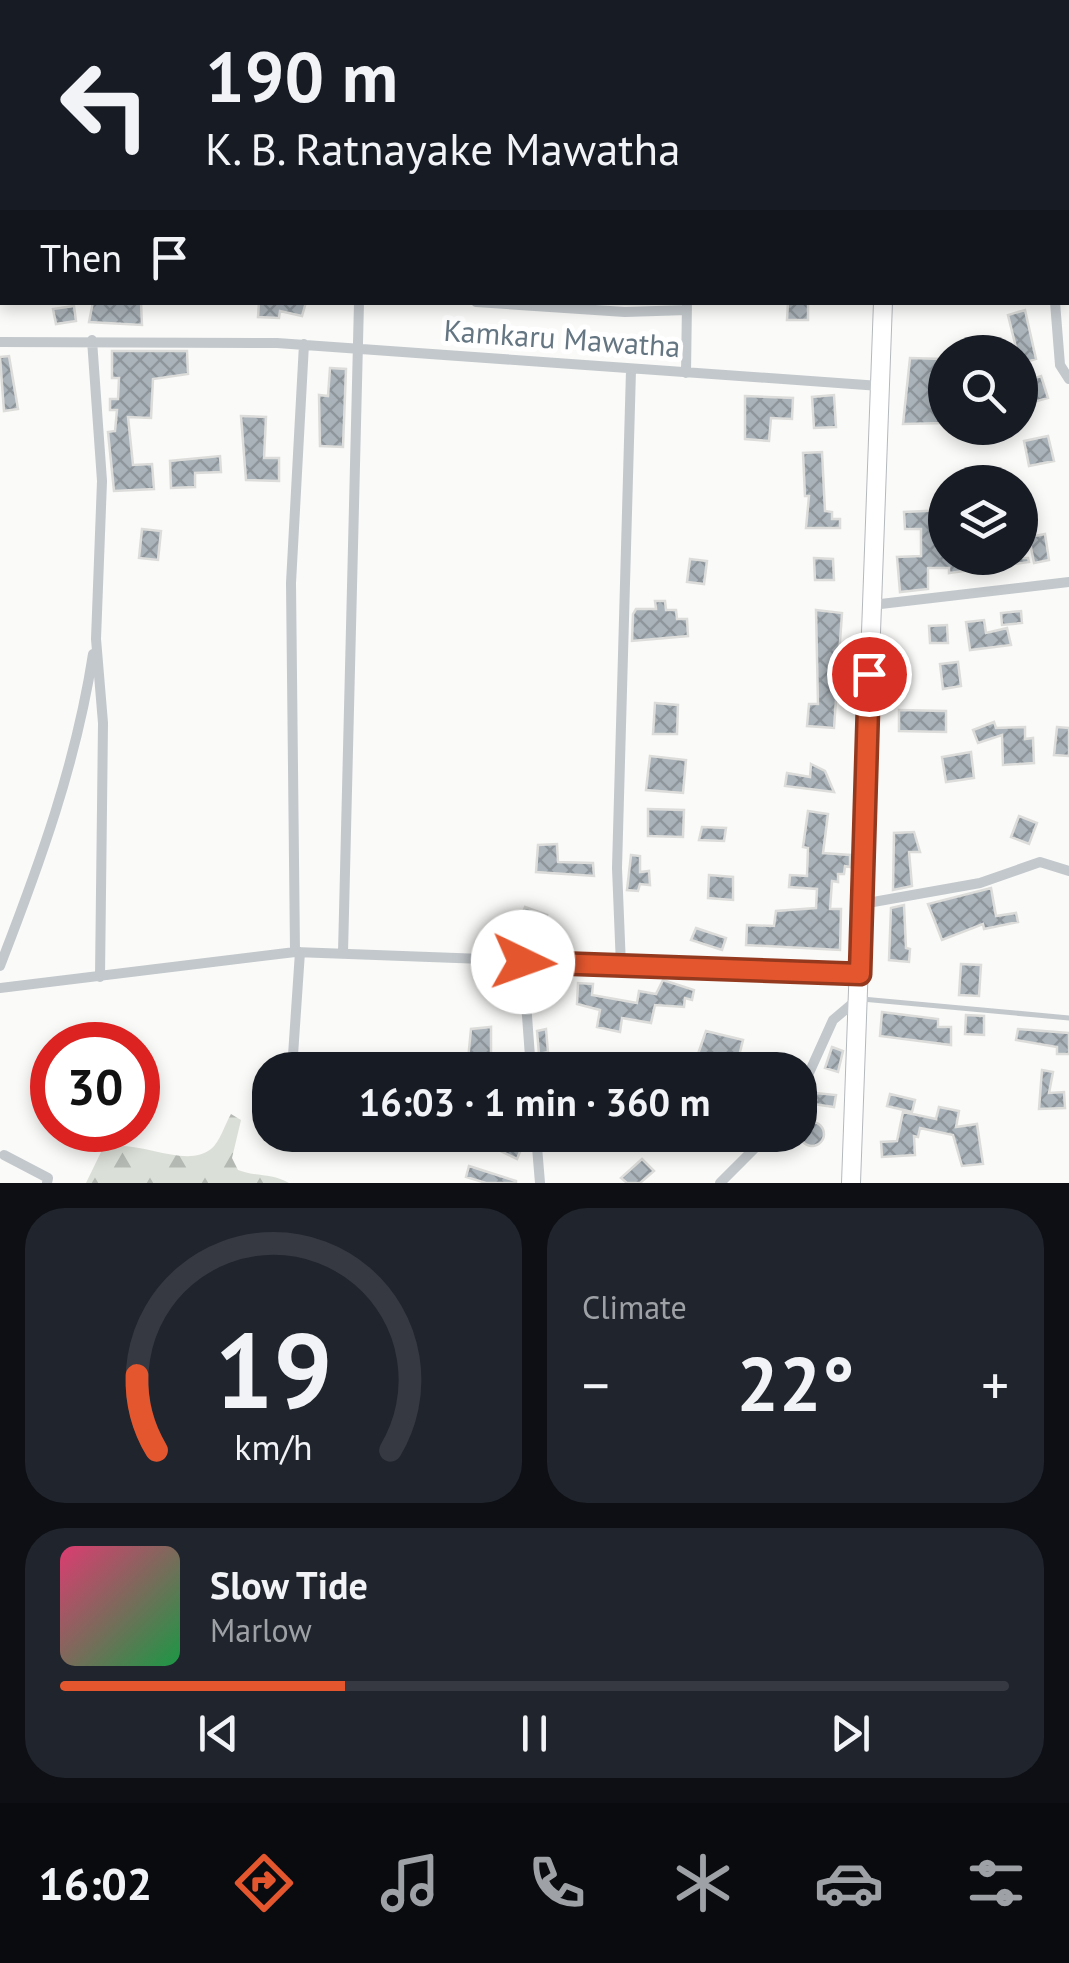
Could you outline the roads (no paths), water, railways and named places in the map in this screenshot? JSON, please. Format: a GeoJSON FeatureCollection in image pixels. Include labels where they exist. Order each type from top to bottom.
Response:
{"type":"FeatureCollection","features":[{"type":"Feature","properties":{"kind":"highway"},"geometry":{"type":"LineString","coordinates":[[851,1183],[883,305]]}},
{"type":"Feature","properties":{"kind":"street"},"geometry":{"type":"LineString","coordinates":[[343,953],[359,305]]}},
{"type":"Feature","properties":{"kind":"street"},"geometry":{"type":"LineString","coordinates":[[521,305],[625,312],[687,306],[686,373]]}},
{"type":"Feature","properties":{"kind":"street"},"geometry":{"type":"LineString","coordinates":[[1055,305],[1060,365],[1069,379]]}},
{"type":"Feature","properties":{"kind":"street"},"geometry":{"type":"LineString","coordinates":[[92,340],[102,481],[96,638],[102,723],[100,977]]}},
{"type":"Feature","properties":{"kind":"street","name":"Kamkaru Mawatha"},"geometry":{"type":"LineString","coordinates":[[0,342],[304,344],[880,386]]}},
{"type":"Feature","properties":{"kind":"street"},"geometry":{"type":"LineString","coordinates":[[293,1052],[297,952],[291,582],[304,344]]}},
{"type":"Feature","properties":{"kind":"street"},"geometry":{"type":"LineString","coordinates":[[621,966],[618,849],[631,370]]}},
{"type":"Feature","properties":{"kind":"street"},"geometry":{"type":"LineString","coordinates":[[872,605],[1069,582]]}},
{"type":"Feature","properties":{"kind":"street"},"geometry":{"type":"LineString","coordinates":[[0,966],[55,824],[81,733],[96,638]]}},
{"type":"Feature","properties":{"kind":"street"},"geometry":{"type":"LineString","coordinates":[[862,904],[980,883],[1040,862],[1069,871]]}},
{"type":"Feature","properties":{"kind":"street"},"geometry":{"type":"LineString","coordinates":[[0,988],[297,952],[860,974]]}},
{"type":"Feature","properties":{"kind":"street"},"geometry":{"type":"LineString","coordinates":[[523,962],[530,1052]]}},
{"type":"Feature","properties":{"kind":"street"},"geometry":{"type":"LineString","coordinates":[[817,1055],[833,1020],[859,998]]}},
{"type":"Feature","properties":{"kind":"street"},"geometry":{"type":"LineString","coordinates":[[537,1152],[540,1183]]}},
{"type":"Feature","properties":{"kind":"street"},"geometry":{"type":"LineString","coordinates":[[720,1183],[751,1152]]}},
{"type":"Feature","properties":{"kind":"street"},"geometry":{"type":"LineString","coordinates":[[4,1155],[48,1178],[47,1183]]}},
{"type":"Feature","properties":{"kind":"lane"},"geometry":{"type":"LineString","coordinates":[[859,998],[1069,1018]]}}]}
